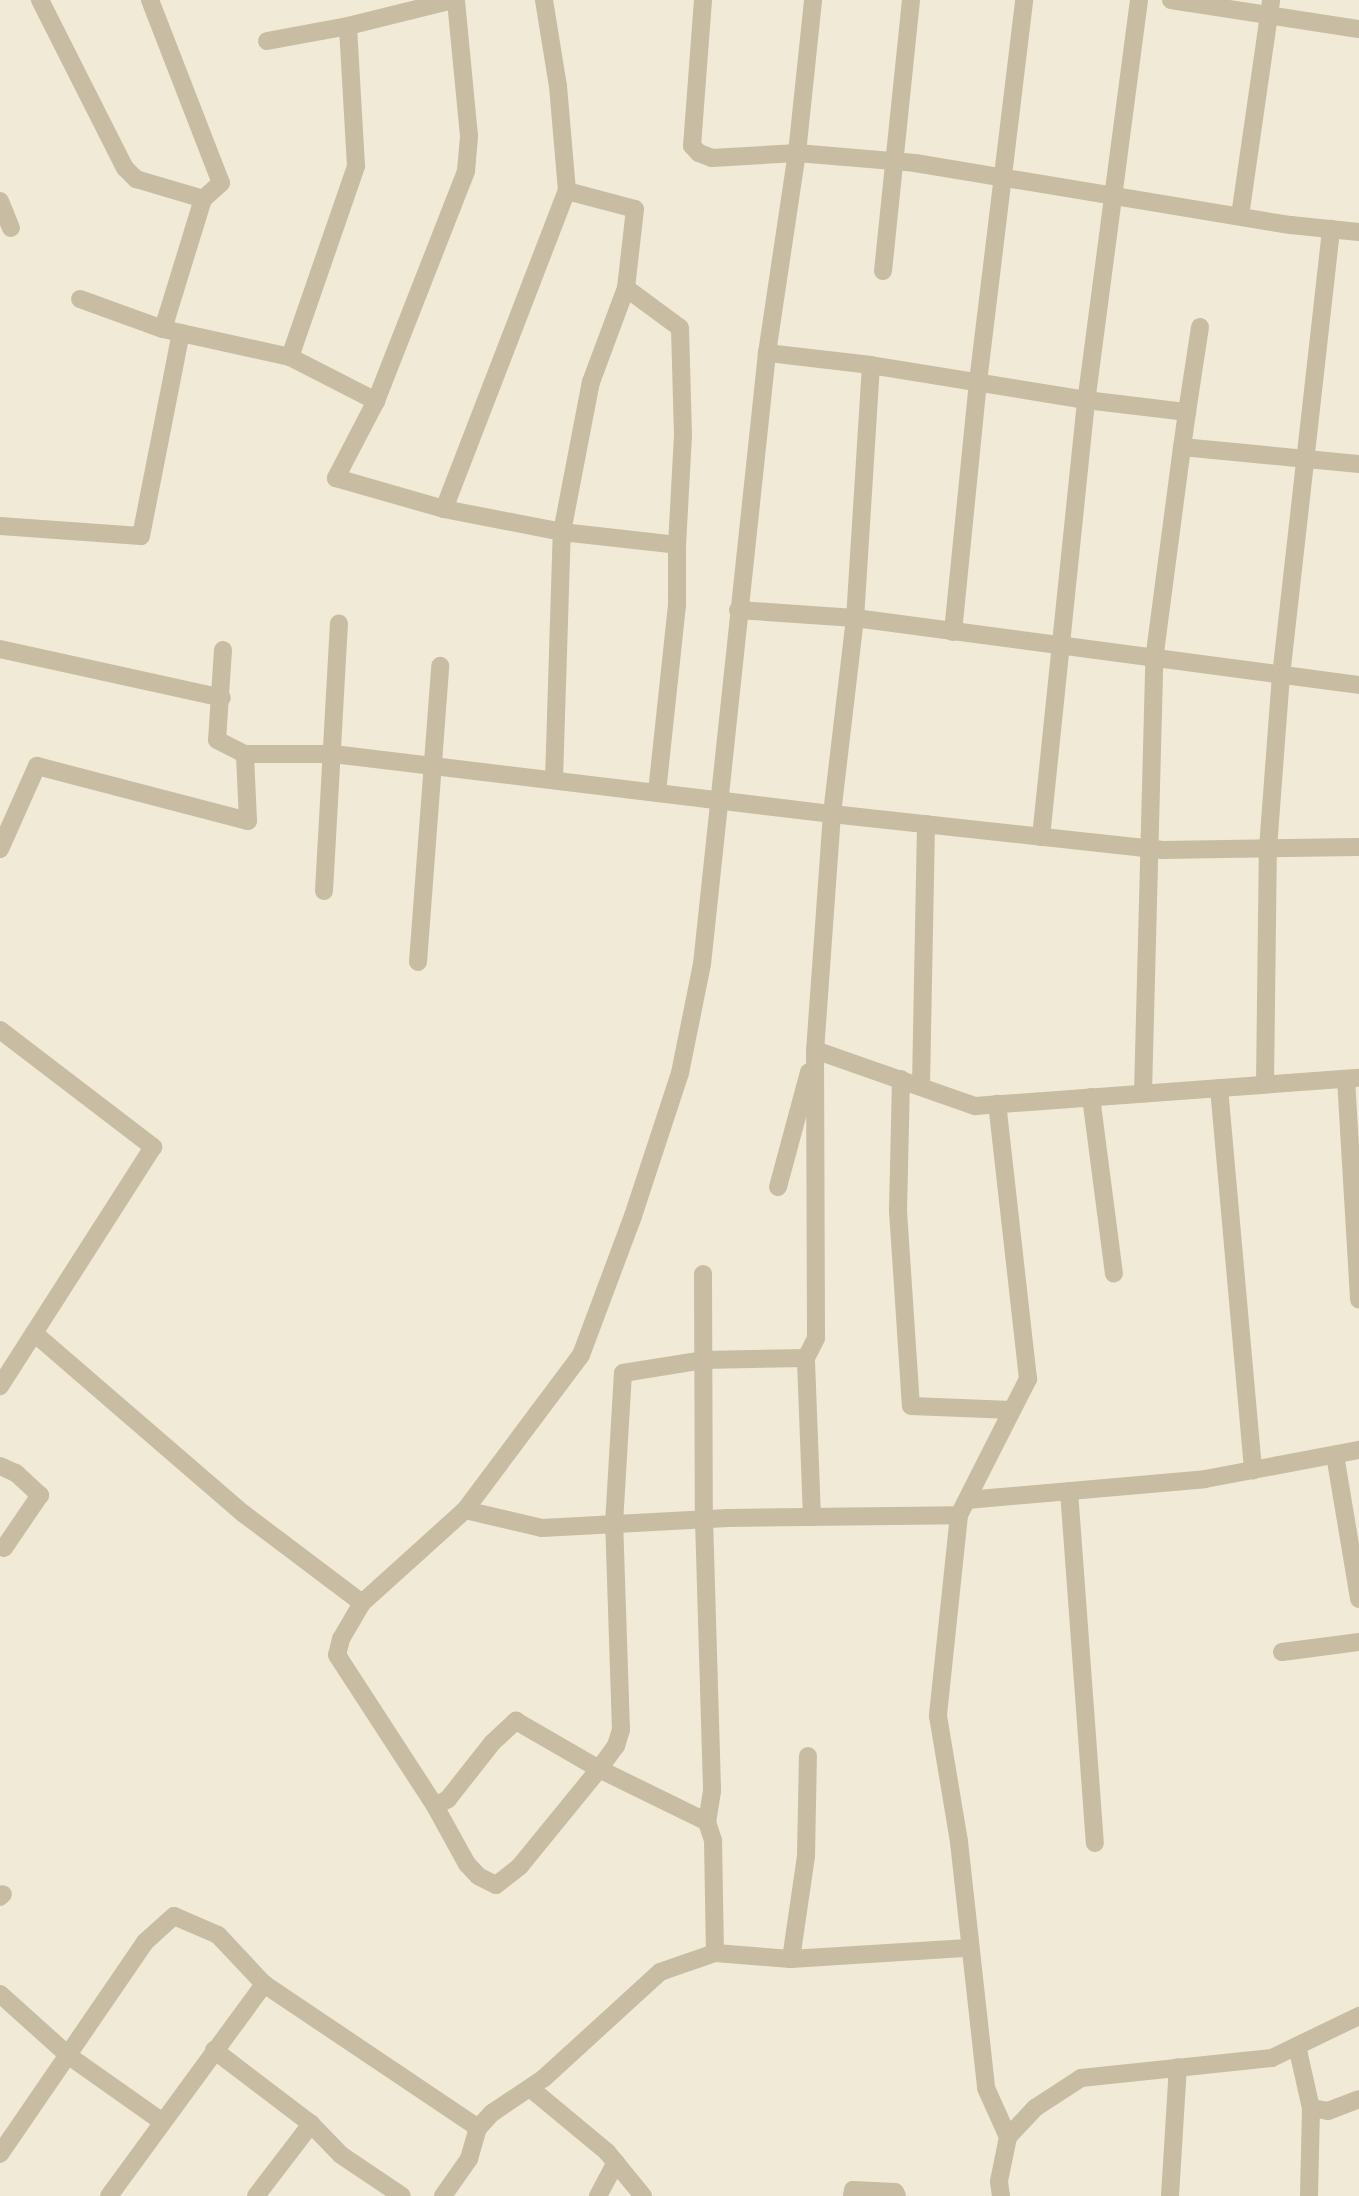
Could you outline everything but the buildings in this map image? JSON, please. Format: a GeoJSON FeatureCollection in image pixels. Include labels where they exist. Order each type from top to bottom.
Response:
{"type":"FeatureCollection","features":[{"type":"Feature","properties":{"kind":"street"},"geometry":{"type":"LineString","coordinates":[[40,0],[125,168],[136,179],[203,199]]}},
{"type":"Feature","properties":{"kind":"street"},"geometry":{"type":"LineString","coordinates":[[0,526],[141,536],[172,331],[203,199],[221,183],[150,0]]}},
{"type":"Feature","properties":{"kind":"street"},"geometry":{"type":"LineString","coordinates":[[267,41],[348,26],[454,0],[469,136],[466,171],[376,401],[336,478],[444,509],[562,532],[677,545]]}},
{"type":"Feature","properties":{"kind":"street"},"geometry":{"type":"LineString","coordinates":[[444,509],[567,191],[558,86],[544,0]]}},
{"type":"Feature","properties":{"kind":"street"},"geometry":{"type":"LineString","coordinates":[[703,0],[692,146],[699,153],[712,158],[797,153],[894,161],[1359,232]]}},
{"type":"Feature","properties":{"kind":"street"},"geometry":{"type":"LineString","coordinates":[[806,1358],[703,1360],[623,1373],[614,1524],[621,1730],[616,1746],[599,1769],[520,1866],[496,1885],[478,1876],[467,1864],[435,1806],[337,1655],[341,1639],[362,1603],[465,1510],[581,1355],[633,1216],[683,1057],[702,964],[717,800],[767,353],[797,153],[813,0]]}},
{"type":"Feature","properties":{"kind":"street"},"geometry":{"type":"LineString","coordinates":[[883,271],[911,0]]}},
{"type":"Feature","properties":{"kind":"street"},"geometry":{"type":"LineString","coordinates":[[953,632],[978,382],[1024,0]]}},
{"type":"Feature","properties":{"kind":"street"},"geometry":{"type":"LineString","coordinates":[[1041,837],[1058,648],[1086,400],[1139,0]]}},
{"type":"Feature","properties":{"kind":"street"},"geometry":{"type":"LineString","coordinates":[[1171,0],[1271,8],[1359,29]]}},
{"type":"Feature","properties":{"kind":"street"},"geometry":{"type":"LineString","coordinates":[[1240,216],[1271,8]]}},
{"type":"Feature","properties":{"kind":"street"},"geometry":{"type":"LineString","coordinates":[[290,357],[356,166],[348,26]]}},
{"type":"Feature","properties":{"kind":"street"},"geometry":{"type":"LineString","coordinates":[[554,780],[562,532],[591,382],[626,288],[635,209],[567,191]]}},
{"type":"Feature","properties":{"kind":"street"},"geometry":{"type":"LineString","coordinates":[[0,201],[11,228]]}},
{"type":"Feature","properties":{"kind":"street"},"geometry":{"type":"LineString","coordinates":[[1265,1084],[1268,848],[1281,676],[1331,229]]}},
{"type":"Feature","properties":{"kind":"street"},"geometry":{"type":"LineString","coordinates":[[626,288],[680,328],[683,435],[677,605],[657,793]]}},
{"type":"Feature","properties":{"kind":"street"},"geometry":{"type":"LineString","coordinates":[[80,299],[172,331],[290,357],[376,401]]}},
{"type":"Feature","properties":{"kind":"street"},"geometry":{"type":"LineString","coordinates":[[1143,1093],[1154,660],[1200,327]]}},
{"type":"Feature","properties":{"kind":"street"},"geometry":{"type":"LineString","coordinates":[[767,353],[871,365],[1086,400],[1187,412]]}},
{"type":"Feature","properties":{"kind":"street"},"geometry":{"type":"LineString","coordinates":[[812,1517],[806,1358],[816,1338],[815,1050],[832,814],[855,618],[871,365]]}},
{"type":"Feature","properties":{"kind":"street"},"geometry":{"type":"LineString","coordinates":[[1182,447],[1359,464]]}},
{"type":"Feature","properties":{"kind":"street"},"geometry":{"type":"LineString","coordinates":[[738,610],[855,618],[1058,648],[1359,685]]}},
{"type":"Feature","properties":{"kind":"street"},"geometry":{"type":"LineString","coordinates":[[324,891],[339,623]]}},
{"type":"Feature","properties":{"kind":"street"},"geometry":{"type":"LineString","coordinates":[[0,649],[222,698]]}},
{"type":"Feature","properties":{"kind":"street"},"geometry":{"type":"LineString","coordinates":[[223,650],[217,740],[245,754],[333,754],[832,814],[1151,848],[1359,847]]}},
{"type":"Feature","properties":{"kind":"street"},"geometry":{"type":"LineString","coordinates":[[418,962],[440,666]]}},
{"type":"Feature","properties":{"kind":"street"},"geometry":{"type":"LineString","coordinates":[[0,849],[37,766],[248,821],[245,754]]}},
{"type":"Feature","properties":{"kind":"street"},"geometry":{"type":"LineString","coordinates":[[921,1085],[926,824]]}},
{"type":"Feature","properties":{"kind":"street"},"geometry":{"type":"LineString","coordinates":[[0,1030],[153,1147],[0,1386]]}},
{"type":"Feature","properties":{"kind":"street"},"geometry":{"type":"LineString","coordinates":[[815,1050],[975,1106],[1352,1079],[1359,1300]]}},
{"type":"Feature","properties":{"kind":"street"},"geometry":{"type":"LineString","coordinates":[[778,1187],[815,1050]]}},
{"type":"Feature","properties":{"kind":"street"},"geometry":{"type":"LineString","coordinates":[[901,1079],[898,1211],[911,1406],[1012,1410]]}},
{"type":"Feature","properties":{"kind":"street"},"geometry":{"type":"LineString","coordinates":[[1219,1088],[1253,1470]]}},
{"type":"Feature","properties":{"kind":"street"},"geometry":{"type":"LineString","coordinates":[[1091,1097],[1114,1274]]}},
{"type":"Feature","properties":{"kind":"street"},"geometry":{"type":"LineString","coordinates":[[997,1104],[1028,1379],[963,1508],[938,1716],[959,1842],[968,1948],[986,2088],[1008,2137]]}},
{"type":"Feature","properties":{"kind":"street"},"geometry":{"type":"LineString","coordinates":[[703,1274],[704,1519],[712,1791],[707,1822],[713,1840],[715,1953]]}},
{"type":"Feature","properties":{"kind":"street"},"geometry":{"type":"LineString","coordinates":[[34,1333],[244,1514],[362,1603]]}},
{"type":"Feature","properties":{"kind":"street"},"geometry":{"type":"LineString","coordinates":[[465,1510],[542,1528],[963,1508],[1069,1491],[1205,1479],[1359,1450]]}},
{"type":"Feature","properties":{"kind":"street"},"geometry":{"type":"LineString","coordinates":[[1335,1455],[1359,1599]]}},
{"type":"Feature","properties":{"kind":"street"},"geometry":{"type":"LineString","coordinates":[[0,1466],[16,1473],[40,1495],[4,1548]]}},
{"type":"Feature","properties":{"kind":"street"},"geometry":{"type":"LineString","coordinates":[[1069,1491],[1095,1843]]}},
{"type":"Feature","properties":{"kind":"street"},"geometry":{"type":"LineString","coordinates":[[1282,1652],[1359,1642]]}},
{"type":"Feature","properties":{"kind":"street"},"geometry":{"type":"LineString","coordinates":[[435,1806],[448,1799],[492,1743],[516,1721],[599,1769],[707,1822]]}},
{"type":"Feature","properties":{"kind":"street"},"geometry":{"type":"LineString","coordinates":[[791,1959],[806,1856],[808,1756]]}},
{"type":"Feature","properties":{"kind":"street"},"geometry":{"type":"LineString","coordinates":[[0,2154],[145,1942],[174,1916],[218,1935],[264,1984],[478,2128]]}},
{"type":"Feature","properties":{"kind":"street"},"geometry":{"type":"LineString","coordinates":[[443,2196],[469,2159],[478,2128],[492,2113],[530,2088],[660,1972],[715,1953],[791,1959],[968,1948]]}},
{"type":"Feature","properties":{"kind":"street"},"geometry":{"type":"LineString","coordinates":[[109,2196],[264,1984]]}},
{"type":"Feature","properties":{"kind":"street"},"geometry":{"type":"LineString","coordinates":[[0,1994],[69,2056],[161,2121]]}},
{"type":"Feature","properties":{"kind":"street"},"geometry":{"type":"LineString","coordinates":[[998,2196],[1008,2137],[1035,2108],[1081,2078],[1272,2058],[1359,2016]]}},
{"type":"Feature","properties":{"kind":"street"},"geometry":{"type":"LineString","coordinates":[[1297,2046],[1311,2108],[1309,2196]]}},
{"type":"Feature","properties":{"kind":"street"},"geometry":{"type":"LineString","coordinates":[[214,2050],[311,2124],[341,2155],[402,2196]]}},
{"type":"Feature","properties":{"kind":"street"},"geometry":{"type":"LineString","coordinates":[[1170,2196],[1178,2067]]}},
{"type":"Feature","properties":{"kind":"street"},"geometry":{"type":"LineString","coordinates":[[530,2088],[616,2162],[643,2196]]}},
{"type":"Feature","properties":{"kind":"street"},"geometry":{"type":"LineString","coordinates":[[1311,2108],[1328,2111],[1359,2099]]}},
{"type":"Feature","properties":{"kind":"street"},"geometry":{"type":"LineString","coordinates":[[256,2196],[311,2124]]}},
{"type":"Feature","properties":{"kind":"street"},"geometry":{"type":"LineString","coordinates":[[598,2196],[616,2162]]}},
{"type":"Feature","properties":{"kind":"street"},"geometry":{"type":"LineString","coordinates":[[852,2196],[853,2190],[895,2192],[897,2196]]}}]}
